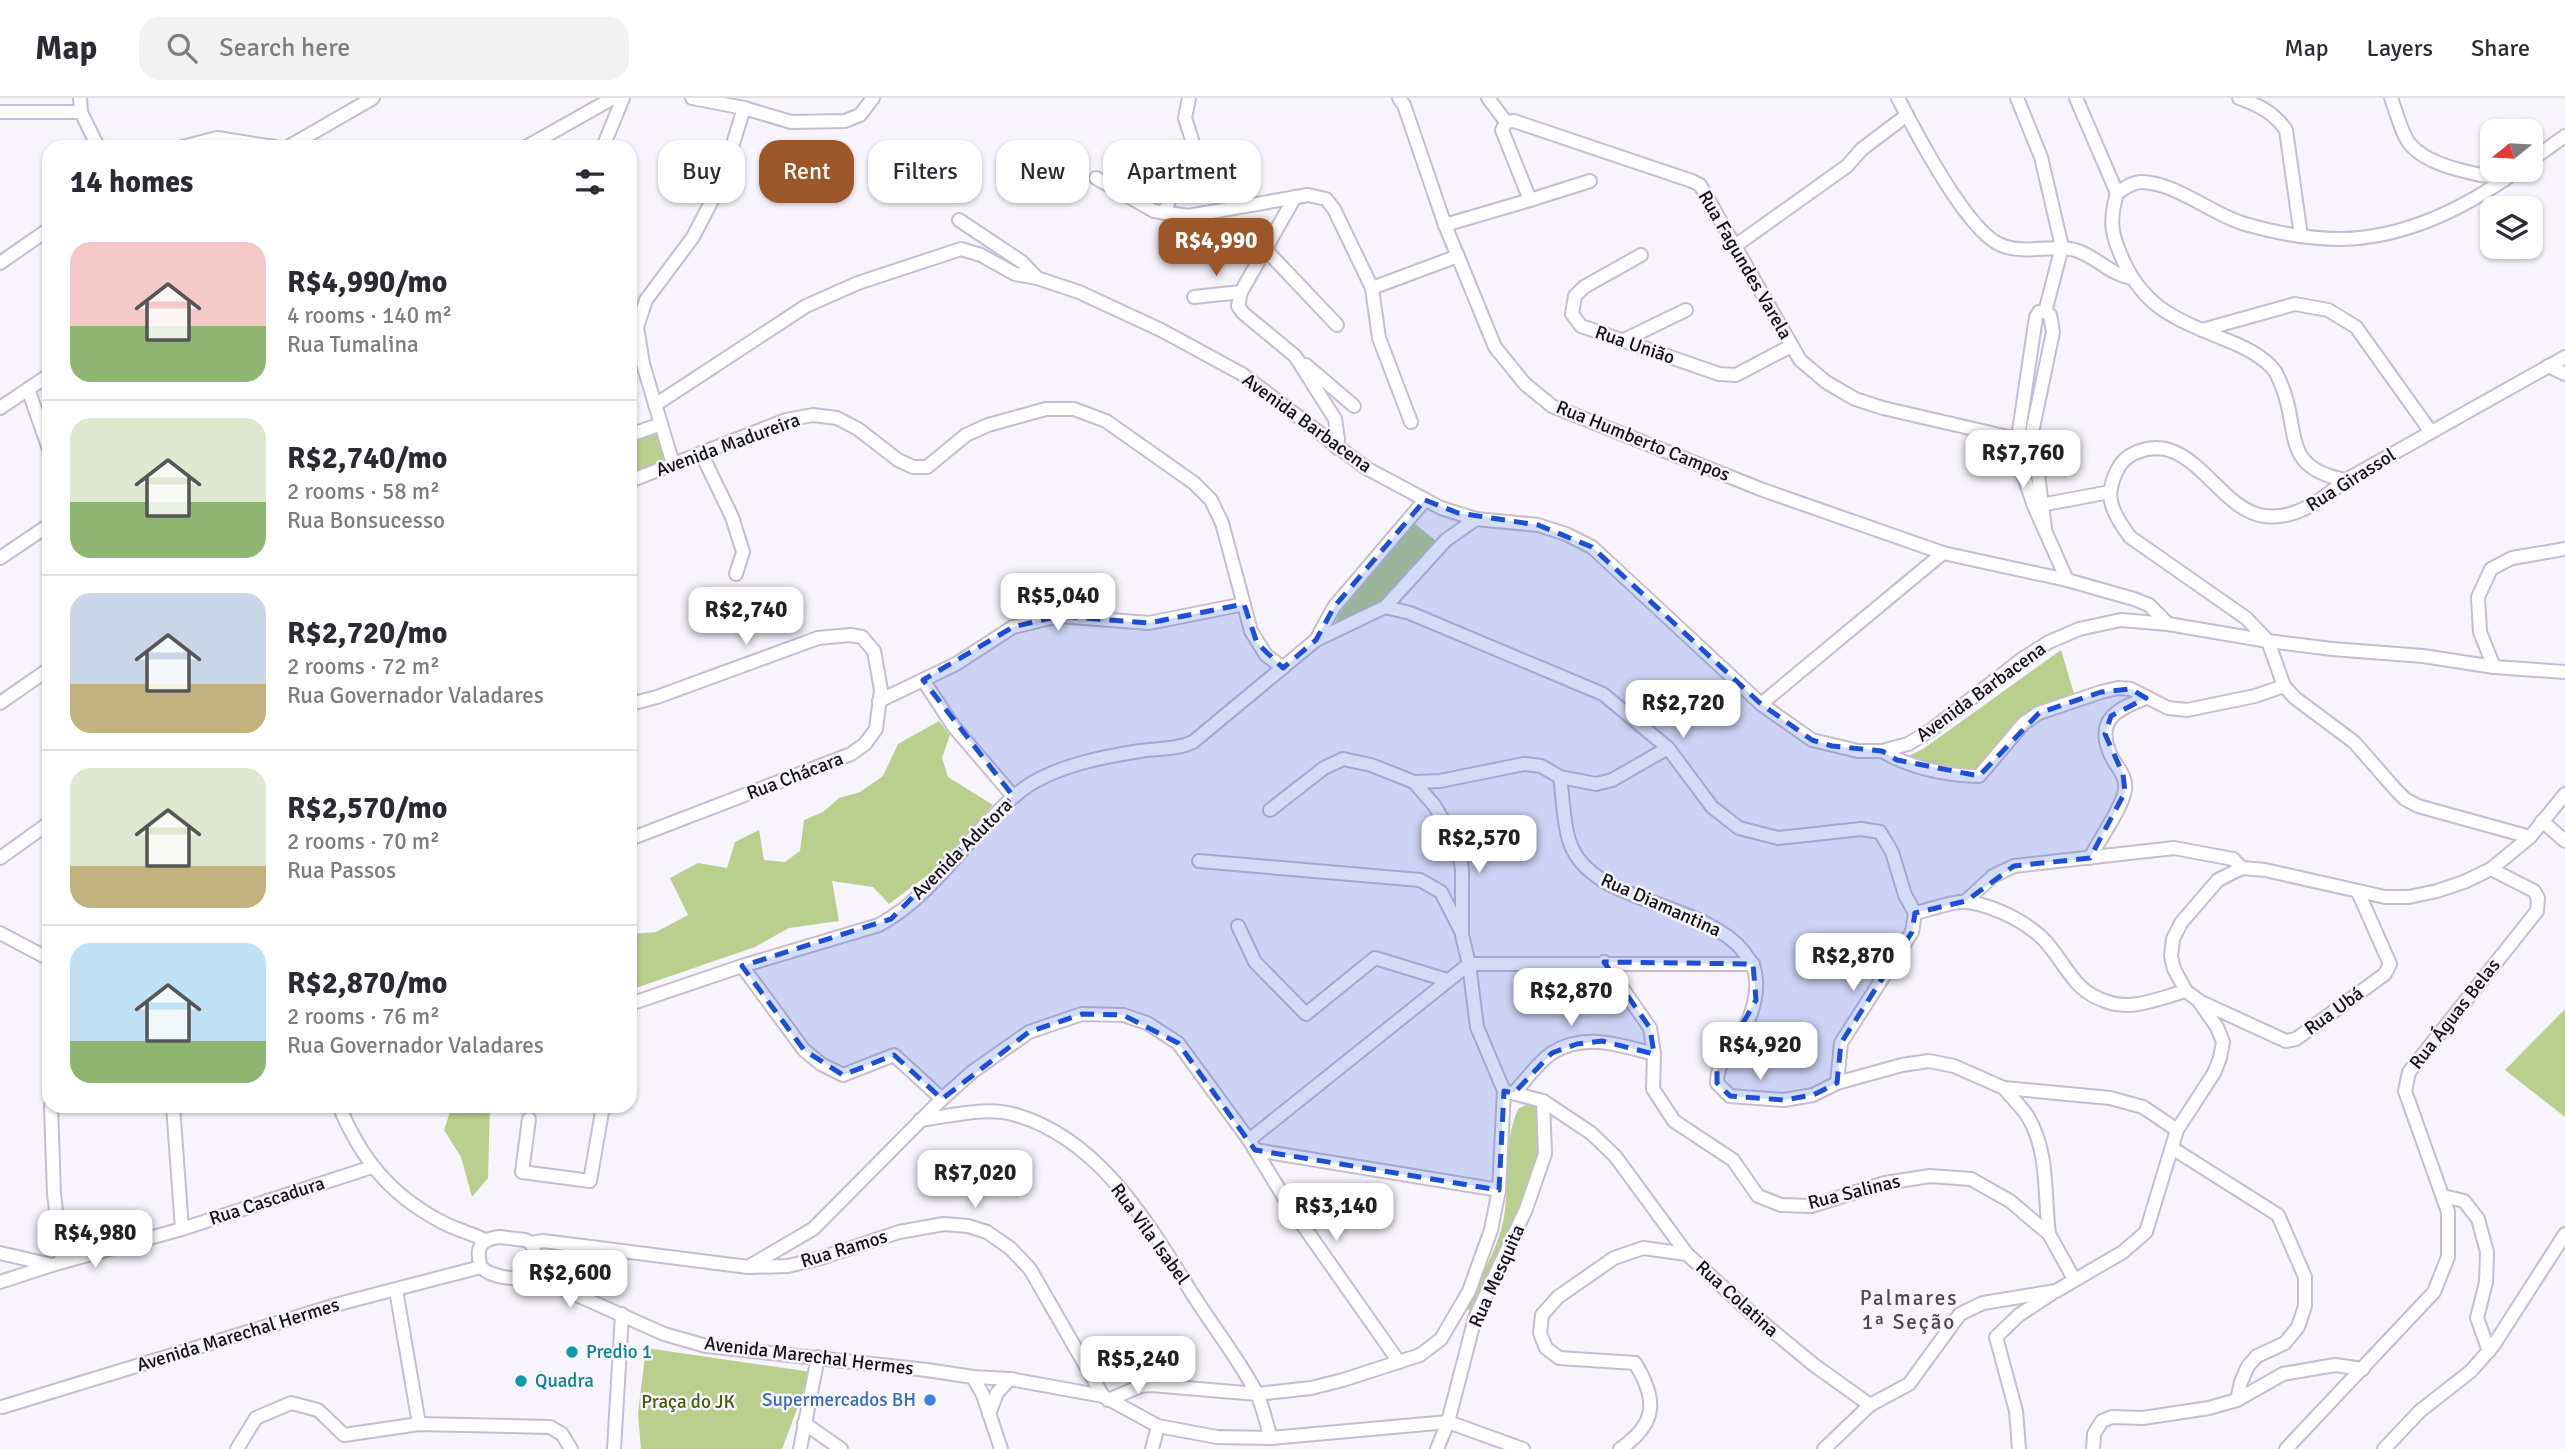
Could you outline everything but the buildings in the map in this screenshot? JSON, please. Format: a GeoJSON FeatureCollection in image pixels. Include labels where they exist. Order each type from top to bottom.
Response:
{"type":"FeatureCollection","features":[{"type":"Feature","properties":{"kind":"street"},"geometry":{"type":"LineString","coordinates":[[80,98],[81,112],[95,140]]}},
{"type":"Feature","properties":{"kind":"street"},"geometry":{"type":"LineString","coordinates":[[300,140],[373,98]]}},
{"type":"Feature","properties":{"kind":"street"},"geometry":{"type":"LineString","coordinates":[[539,140],[614,98]]}},
{"type":"Feature","properties":{"kind":"street"},"geometry":{"type":"LineString","coordinates":[[606,140],[623,98]]}},
{"type":"Feature","properties":{"kind":"street"},"geometry":{"type":"LineString","coordinates":[[692,98],[744,108],[791,122],[845,121],[860,115],[873,98]]}},
{"type":"Feature","properties":{"kind":"street"},"geometry":{"type":"LineString","coordinates":[[1164,213],[1194,143],[1185,118],[1189,98]]}},
{"type":"Feature","properties":{"kind":"street","name":"Rua Humberto Campos"},"geometry":{"type":"LineString","coordinates":[[1399,98],[1404,104],[1445,225],[1495,346],[1525,384],[1552,406],[1763,490],[1943,553],[2067,580],[2149,605],[2168,624]]}},
{"type":"Feature","properties":{"kind":"street"},"geometry":{"type":"LineString","coordinates":[[1488,98],[1506,122],[1502,130],[1530,200]]}},
{"type":"Feature","properties":{"kind":"street"},"geometry":{"type":"LineString","coordinates":[[1898,98],[1954,195],[1980,230],[2000,245],[2020,250],[2062,247],[2092,255],[2117,275],[2131,278]]}},
{"type":"Feature","properties":{"kind":"street"},"geometry":{"type":"LineString","coordinates":[[2017,98],[2041,157],[2062,247],[2045,312]]}},
{"type":"Feature","properties":{"kind":"street"},"geometry":{"type":"LineString","coordinates":[[2076,98],[2117,193],[2111,214],[2112,238],[2131,278],[2146,298],[2165,313],[2246,347],[2275,370],[2287,398],[2294,444],[2305,462],[2326,477],[2346,480]]}},
{"type":"Feature","properties":{"kind":"street"},"geometry":{"type":"LineString","coordinates":[[2239,98],[2268,111],[2278,118],[2286,130],[2301,236]]}},
{"type":"Feature","properties":{"kind":"street"},"geometry":{"type":"LineString","coordinates":[[2391,98],[2407,141],[2440,164],[2480,174]]}},
{"type":"Feature","properties":{"kind":"street"},"geometry":{"type":"LineString","coordinates":[[673,464],[643,364],[637,327],[646,300],[693,237],[720,183],[744,108]]}},
{"type":"Feature","properties":{"kind":"street"},"geometry":{"type":"LineString","coordinates":[[2,113],[81,112]]}},
{"type":"Feature","properties":{"kind":"street"},"geometry":{"type":"LineString","coordinates":[[1735,246],[1847,166],[1862,149],[1907,116]]}},
{"type":"Feature","properties":{"kind":"street","name":"Rua Fagundes Varela"},"geometry":{"type":"LineString","coordinates":[[1506,122],[1514,121],[1700,185],[1791,346],[1800,360],[1826,382],[1854,398],[1883,408],[2020,440]]}},
{"type":"Feature","properties":{"kind":"street"},"geometry":{"type":"LineString","coordinates":[[2543,152],[2565,136]]}},
{"type":"Feature","properties":{"kind":"street"},"geometry":{"type":"LineString","coordinates":[[1096,178],[1153,211],[1188,216],[1308,195],[1326,200],[1334,209],[1372,288],[1379,338],[1411,422]]}},
{"type":"Feature","properties":{"kind":"street"},"geometry":{"type":"LineString","coordinates":[[1445,225],[1590,181]]}},
{"type":"Feature","properties":{"kind":"street"},"geometry":{"type":"LineString","coordinates":[[2117,193],[2139,182],[2163,187],[2243,223],[2301,236],[2342,239],[2388,234],[2442,216],[2501,182]]}},
{"type":"Feature","properties":{"kind":"street"},"geometry":{"type":"LineString","coordinates":[[1295,197],[1237,298],[1238,306],[1354,406]]}},
{"type":"Feature","properties":{"kind":"street"},"geometry":{"type":"LineString","coordinates":[[959,220],[1022,262],[1037,278]]}},
{"type":"Feature","properties":{"kind":"street"},"geometry":{"type":"LineString","coordinates":[[0,263],[42,234]]}},
{"type":"Feature","properties":{"kind":"street","name":"Avenida Barbacena"},"geometry":{"type":"LineString","coordinates":[[655,404],[806,306],[884,275],[961,249],[981,255],[1014,274],[1037,278],[1079,292],[1161,330],[1242,374],[1366,468],[1425,500],[1476,519],[1538,526],[1566,534],[1592,547],[1761,704],[1812,740],[1858,751],[1882,751],[1908,744],[1931,730],[2022,659],[2049,642],[2101,623],[2121,620],[2168,624],[2268,641],[2423,656],[2494,667],[2565,672]]}},
{"type":"Feature","properties":{"kind":"street"},"geometry":{"type":"LineString","coordinates":[[1265,249],[1337,325]]}},
{"type":"Feature","properties":{"kind":"street","name":"Rua União"},"geometry":{"type":"LineString","coordinates":[[1642,255],[1584,287],[1575,296],[1572,314],[1581,327],[1728,375],[1736,375],[1791,346]]}},
{"type":"Feature","properties":{"kind":"street"},"geometry":{"type":"LineString","coordinates":[[1372,288],[1458,256]]}},
{"type":"Feature","properties":{"kind":"street"},"geometry":{"type":"LineString","coordinates":[[1194,297],[1241,292]]}},
{"type":"Feature","properties":{"kind":"street"},"geometry":{"type":"LineString","coordinates":[[2202,330],[2295,304],[2328,310],[2356,327],[2431,432]]}},
{"type":"Feature","properties":{"kind":"street"},"geometry":{"type":"LineString","coordinates":[[1622,341],[1686,310]]}},
{"type":"Feature","properties":{"kind":"street"},"geometry":{"type":"LineString","coordinates":[[2020,440],[2053,332],[2050,315],[2045,312],[2039,312],[2036,317],[2020,440],[2045,528],[2067,580]]}},
{"type":"Feature","properties":{"kind":"street"},"geometry":{"type":"LineString","coordinates":[[1295,356],[1335,419],[1338,431],[1337,448]]}},
{"type":"Feature","properties":{"kind":"street","name":"Rua Girassol"},"geometry":{"type":"LineString","coordinates":[[2110,492],[2120,463],[2139,451],[2155,447],[2170,450],[2186,458],[2248,512],[2280,516],[2301,510],[2319,501],[2346,480],[2565,357]]}},
{"type":"Feature","properties":{"kind":"street"},"geometry":{"type":"LineString","coordinates":[[2548,366],[2565,374]]}},
{"type":"Feature","properties":{"kind":"street"},"geometry":{"type":"LineString","coordinates":[[0,408],[42,380]]}},
{"type":"Feature","properties":{"kind":"street"},"geometry":{"type":"LineString","coordinates":[[28,389],[42,429]]}},
{"type":"Feature","properties":{"kind":"street","name":"Avenida Madureira"},"geometry":{"type":"LineString","coordinates":[[637,478],[786,420],[813,415],[837,418],[858,429],[898,460],[913,467],[927,467],[966,435],[988,425],[1046,409],[1074,410],[1106,421],[1194,483],[1211,500],[1222,523],[1251,631],[1266,655],[1283,668]]}},
{"type":"Feature","properties":{"kind":"street"},"geometry":{"type":"LineString","coordinates":[[637,433],[661,424]]}},
{"type":"Feature","properties":{"kind":"street"},"geometry":{"type":"LineString","coordinates":[[2020,440],[2035,452],[2038,505]]}},
{"type":"Feature","properties":{"kind":"street"},"geometry":{"type":"LineString","coordinates":[[701,453],[732,517],[743,552],[736,574]]}},
{"type":"Feature","properties":{"kind":"street"},"geometry":{"type":"LineString","coordinates":[[2038,505],[2110,492],[2116,517],[2130,537],[2246,618],[2268,641],[2284,686],[2295,698],[2354,742],[2405,799],[2418,806],[2530,837]]}},
{"type":"Feature","properties":{"kind":"street"},"geometry":{"type":"LineString","coordinates":[[1316,640],[1334,607],[1425,500]]}},
{"type":"Feature","properties":{"kind":"street"},"geometry":{"type":"LineString","coordinates":[[1476,519],[1446,540],[1385,607],[1410,613],[1603,694],[1668,748],[1712,807],[1740,828],[1778,838],[1861,829],[1880,832],[1892,852],[1905,895],[1915,913],[1912,932],[1841,1043],[1837,1083]]}},
{"type":"Feature","properties":{"kind":"street"},"geometry":{"type":"LineString","coordinates":[[0,558],[42,530]]}},
{"type":"Feature","properties":{"kind":"street"},"geometry":{"type":"LineString","coordinates":[[2494,667],[2480,632],[2478,597],[2491,569],[2512,558],[2565,550]]}},
{"type":"Feature","properties":{"kind":"street"},"geometry":{"type":"LineString","coordinates":[[1761,704],[1943,553]]}},
{"type":"Feature","properties":{"kind":"street"},"geometry":{"type":"LineString","coordinates":[[879,701],[956,664],[1013,627],[1059,616],[1149,623],[1244,604]]}},
{"type":"Feature","properties":{"kind":"street","name":"Avenida Adutora"},"geometry":{"type":"LineString","coordinates":[[637,1002],[891,919],[930,884],[1013,796],[1034,782],[1077,763],[1141,750],[1184,746],[1193,742],[1316,640],[1385,607]]}},
{"type":"Feature","properties":{"kind":"street","name":"Rua Chácara"},"geometry":{"type":"LineString","coordinates":[[637,702],[818,638],[850,635],[862,637],[874,651],[880,690],[876,729],[865,744],[851,754],[637,836]]}},
{"type":"Feature","properties":{"kind":"street"},"geometry":{"type":"LineString","coordinates":[[0,704],[42,674]]}},
{"type":"Feature","properties":{"kind":"street"},"geometry":{"type":"LineString","coordinates":[[923,680],[954,727],[1013,796]]}},
{"type":"Feature","properties":{"kind":"street"},"geometry":{"type":"LineString","coordinates":[[1882,751],[1897,760],[1966,776],[1979,776],[2024,723],[2039,713],[2118,688],[2132,689],[2168,708],[2187,710],[2255,696],[2284,686]]}},
{"type":"Feature","properties":{"kind":"street"},"geometry":{"type":"LineString","coordinates":[[2090,858],[2125,792],[2123,774],[2109,752],[2105,734],[2111,716],[2122,707],[2146,698]]}},
{"type":"Feature","properties":{"kind":"street"},"geometry":{"type":"LineString","coordinates":[[1269,810],[1324,768],[1343,759],[1371,765],[1414,782],[1440,781],[1524,764],[1541,766],[1560,777],[1596,784],[1612,780],[1668,748]]}},
{"type":"Feature","properties":{"kind":"street","name":"Rua Diamantina"},"geometry":{"type":"LineString","coordinates":[[1560,777],[1569,842],[1588,872],[1607,884],[1693,916],[1732,938],[1753,964]]}},
{"type":"Feature","properties":{"kind":"street"},"geometry":{"type":"LineString","coordinates":[[1414,782],[1434,805],[1457,843],[1462,869],[1462,935]]}},
{"type":"Feature","properties":{"kind":"street"},"geometry":{"type":"LineString","coordinates":[[2019,1449],[2016,1411],[1996,1338],[2019,1315],[2074,1279],[2123,1252],[2146,1232],[2177,1130],[2214,1073],[2223,1042],[2217,1027],[2198,1000],[2186,991],[2174,969],[2171,956],[2173,939],[2181,923],[2218,880],[2242,868],[2265,870],[2385,897],[2409,897],[2464,882],[2491,869],[2530,837],[2565,794]]}},
{"type":"Feature","properties":{"kind":"street"},"geometry":{"type":"LineString","coordinates":[[2542,821],[2565,841]]}},
{"type":"Feature","properties":{"kind":"street"},"geometry":{"type":"LineString","coordinates":[[0,858],[42,828]]}},
{"type":"Feature","properties":{"kind":"street"},"geometry":{"type":"LineString","coordinates":[[1915,913],[1966,901],[1993,876],[2014,866],[2174,848],[2233,859],[2242,868]]}},
{"type":"Feature","properties":{"kind":"street"},"geometry":{"type":"LineString","coordinates":[[1105,1398],[1151,1385],[1257,1394],[1311,1388],[1420,1355],[1441,1339],[1469,1291],[1492,1230],[1509,1092],[1477,1027],[1469,964],[1462,935],[1441,892],[1420,880],[1199,861]]}},
{"type":"Feature","properties":{"kind":"street","name":"Rua Águas Belas"},"geometry":{"type":"LineString","coordinates":[[2286,1449],[2434,1292],[2448,1257],[2448,1212],[2405,1091],[2409,1072],[2537,911],[2538,898],[2534,891],[2491,869]]}},
{"type":"Feature","properties":{"kind":"street","name":"Rua Ubá"},"geometry":{"type":"LineString","coordinates":[[2198,1000],[2286,1041],[2296,1039],[2385,974],[2390,964],[2358,892]]}},
{"type":"Feature","properties":{"kind":"street"},"geometry":{"type":"LineString","coordinates":[[1966,901],[2025,923],[2050,946],[2074,983],[2087,993],[2109,1003],[2137,1004],[2186,991]]}},
{"type":"Feature","properties":{"kind":"street"},"geometry":{"type":"LineString","coordinates":[[1238,926],[1255,962],[1306,1014],[1375,958],[1447,980]]}},
{"type":"Feature","properties":{"kind":"street"},"geometry":{"type":"LineString","coordinates":[[0,933],[42,955]]}},
{"type":"Feature","properties":{"kind":"street","name":"Rua Salinas"},"geometry":{"type":"LineString","coordinates":[[1604,962],[1650,1028],[1654,1054],[1653,1089],[1674,1121],[1733,1160],[1758,1196],[1781,1205],[1811,1206],[1885,1182],[1930,1176],[1971,1179],[2010,1201],[2049,1234],[2074,1279]]}},
{"type":"Feature","properties":{"kind":"street"},"geometry":{"type":"LineString","coordinates":[[1252,1145],[1469,964],[1753,964],[1756,1000],[1740,1036],[1717,1069],[1717,1083],[1730,1096],[1784,1101],[1813,1095],[1837,1083],[1902,1065],[1929,1061],[1954,1066],[2004,1088],[2110,1098],[2143,1107],[2177,1130]]}},
{"type":"Feature","properties":{"kind":"street"},"geometry":{"type":"LineString","coordinates":[[742,966],[804,1050],[821,1064],[844,1075],[894,1055],[942,1099]]}},
{"type":"Feature","properties":{"kind":"street"},"geometry":{"type":"LineString","coordinates":[[748,1267],[813,1229],[942,1099],[972,1072],[1029,1032],[1082,1014],[1123,1015],[1147,1023],[1178,1043],[1252,1145],[1288,1204],[1399,1362]]}},
{"type":"Feature","properties":{"kind":"street"},"geometry":{"type":"LineString","coordinates":[[1509,1092],[1552,1053],[1577,1044],[1602,1041],[1654,1054]]}},
{"type":"Feature","properties":{"kind":"street"},"geometry":{"type":"LineString","coordinates":[[2004,1088],[2026,1114],[2038,1139],[2044,1159],[2049,1234]]}},
{"type":"Feature","properties":{"kind":"street"},"geometry":{"type":"LineString","coordinates":[[1509,1092],[1543,1101],[1591,1133],[1615,1156],[1687,1254]]}},
{"type":"Feature","properties":{"kind":"street","name":"Rua Mesquita"},"geometry":{"type":"LineString","coordinates":[[1437,1449],[1448,1422],[1475,1318],[1526,1209],[1545,1154],[1543,1101]]}},
{"type":"Feature","properties":{"kind":"street","name":"Rua Vila Isabel"},"geometry":{"type":"LineString","coordinates":[[919,1120],[986,1112],[1013,1114],[1059,1134],[1090,1158],[1119,1187],[1144,1219],[1257,1394],[1271,1438]]}},
{"type":"Feature","properties":{"kind":"street"},"geometry":{"type":"LineString","coordinates":[[0,1253],[57,1263],[51,1113]]}},
{"type":"Feature","properties":{"kind":"street"},"geometry":{"type":"LineString","coordinates":[[173,1113],[181,1229]]}},
{"type":"Feature","properties":{"kind":"street"},"geometry":{"type":"LineString","coordinates":[[342,1113],[353,1138],[372,1167],[418,1208],[442,1223],[485,1240],[500,1237],[531,1243],[537,1259],[531,1275],[507,1277],[491,1274],[481,1267],[478,1249],[485,1240]]}},
{"type":"Feature","properties":{"kind":"street"},"geometry":{"type":"LineString","coordinates":[[528,1119],[522,1172],[590,1181],[602,1113]]}},
{"type":"Feature","properties":{"kind":"street"},"geometry":{"type":"LineString","coordinates":[[1252,1145],[1499,1190]]}},
{"type":"Feature","properties":{"kind":"street"},"geometry":{"type":"LineString","coordinates":[[2172,1147],[2278,1215],[2305,1277],[2305,1306],[2298,1327],[2285,1343],[2257,1356],[2248,1366],[2237,1401]]}},
{"type":"Feature","properties":{"kind":"street","name":"Rua Cascadura"},"geometry":{"type":"LineString","coordinates":[[0,1282],[57,1263],[181,1229],[372,1167]]}},
{"type":"Feature","properties":{"kind":"street"},"geometry":{"type":"LineString","coordinates":[[2443,1196],[2464,1201],[2478,1219],[2487,1252],[2486,1282],[2477,1318],[2489,1351]]}},
{"type":"Feature","properties":{"kind":"street","name":"Rua Ramos"},"geometry":{"type":"LineString","coordinates":[[531,1243],[543,1241],[748,1267],[788,1266],[899,1232],[944,1224],[968,1226],[987,1232],[1010,1248],[1030,1269],[1105,1398]]}},
{"type":"Feature","properties":{"kind":"street"},"geometry":{"type":"LineString","coordinates":[[2384,1449],[2420,1411],[2471,1371],[2489,1351],[2565,1234]]}},
{"type":"Feature","properties":{"kind":"street","name":"Rua Colatina"},"geometry":{"type":"LineString","coordinates":[[1620,1449],[1646,1426],[1651,1410],[1648,1385],[1635,1363],[1559,1358],[1546,1348],[1540,1333],[1542,1315],[1558,1297],[1614,1258],[1643,1248],[1687,1254],[1814,1366],[1870,1405]]}},
{"type":"Feature","properties":{"kind":"street","name":"Avenida Marechal Hermes"},"geometry":{"type":"LineString","coordinates":[[1,1408],[342,1304],[481,1267]]}},
{"type":"Feature","properties":{"kind":"street","name":"Avenida Marechal Hermes"},"geometry":{"type":"LineString","coordinates":[[531,1275],[664,1334],[706,1346],[1010,1379],[1105,1398]]}},
{"type":"Feature","properties":{"kind":"street"},"geometry":{"type":"LineString","coordinates":[[396,1290],[419,1424]]}},
{"type":"Feature","properties":{"kind":"street"},"geometry":{"type":"LineString","coordinates":[[1825,1449],[1870,1405],[1909,1384],[1960,1314],[1983,1303],[2056,1291]]}},
{"type":"Feature","properties":{"kind":"street"},"geometry":{"type":"LineString","coordinates":[[614,1449],[622,1314]]}},
{"type":"Feature","properties":{"kind":"street"},"geometry":{"type":"LineString","coordinates":[[800,1449],[818,1357]]}},
{"type":"Feature","properties":{"kind":"street"},"geometry":{"type":"LineString","coordinates":[[2093,1449],[2094,1434],[2102,1421],[2112,1417],[2143,1418],[2237,1401],[2283,1374],[2335,1365],[2363,1369]]}},
{"type":"Feature","properties":{"kind":"street"},"geometry":{"type":"LineString","coordinates":[[973,1377],[1002,1449]]}},
{"type":"Feature","properties":{"kind":"street"},"geometry":{"type":"LineString","coordinates":[[989,1415],[997,1393],[1010,1379]]}},
{"type":"Feature","properties":{"kind":"street"},"geometry":{"type":"LineString","coordinates":[[1105,1398],[1158,1426],[1217,1437],[1271,1438],[1448,1422],[1523,1449]]}},
{"type":"Feature","properties":{"kind":"street"},"geometry":{"type":"LineString","coordinates":[[237,1449],[256,1418],[291,1403],[318,1410],[344,1435],[419,1424],[550,1427],[562,1434],[571,1449]]}},
{"type":"Feature","properties":{"kind":"street"},"geometry":{"type":"LineString","coordinates":[[804,1423],[841,1449]]}},
{"type":"Feature","properties":{"kind":"street"},"geometry":{"type":"LineString","coordinates":[[1152,1449],[1158,1426]]}},
{"type":"Feature","properties":{"kind":"highlighted area"},"geometry":{"type":"Polygon","coordinates":[[[1425,500],[1458,513],[1538,525],[1592,547],[1761,704],[1812,740],[1832,746],[1882,751],[1897,760],[1979,776],[2039,713],[2101,692],[2131,689],[2146,698],[2111,716],[2105,734],[2123,774],[2125,792],[2090,858],[2014,866],[1966,901],[1915,913],[1912,932],[1841,1043],[1837,1083],[1813,1095],[1784,1100],[1730,1096],[1717,1083],[1717,1069],[1756,1000],[1753,964],[1604,962],[1650,1028],[1654,1054],[1602,1041],[1577,1044],[1552,1053],[1514,1093],[1504,1091],[1499,1190],[1255,1150],[1178,1043],[1123,1015],[1082,1014],[1029,1032],[942,1099],[894,1055],[843,1075],[804,1050],[742,966],[891,919],[1013,796],[923,680],[1013,627],[1059,616],[1149,623],[1244,604],[1257,643],[1283,668],[1316,640],[1334,607],[1425,500]]]}},
{"type":"Feature","properties":{"kind":"green space"},"geometry":{"type":"Polygon","coordinates":[[[658,427],[670,462],[637,475],[637,434],[658,427]]]}},
{"type":"Feature","properties":{"kind":"green space"},"geometry":{"type":"Polygon","coordinates":[[[1414,523],[1435,540],[1383,604],[1335,626],[1338,615],[1414,523]]]}},
{"type":"Feature","properties":{"kind":"green space"},"geometry":{"type":"Polygon","coordinates":[[[2061,650],[2075,697],[2041,707],[1978,775],[1900,760],[1923,749],[2061,650]]]}},
{"type":"Feature","properties":{"kind":"green space"},"geometry":{"type":"Polygon","coordinates":[[[939,721],[950,735],[942,758],[948,777],[993,805],[933,871],[889,904],[873,887],[832,881],[839,921],[789,928],[755,947],[637,988],[637,933],[656,932],[688,915],[670,878],[698,863],[727,868],[735,842],[759,830],[764,860],[785,862],[800,851],[804,820],[823,812],[839,798],[860,792],[883,776],[898,744],[939,721]]]}},
{"type":"Feature","properties":{"kind":"green space"},"geometry":{"type":"Polygon","coordinates":[[[2565,1009],[2565,1117],[2505,1070],[2565,1009]]]}},
{"type":"Feature","properties":{"kind":"green space"},"geometry":{"type":"Polygon","coordinates":[[[1534,1105],[1538,1112],[1542,1135],[1537,1173],[1472,1311],[1464,1308],[1487,1264],[1501,1229],[1506,1204],[1510,1135],[1518,1109],[1534,1105]]]}},
{"type":"Feature","properties":{"kind":"green space"},"geometry":{"type":"Polygon","coordinates":[[[450,1113],[490,1113],[488,1178],[472,1197],[461,1157],[444,1130],[450,1113]]]}},
{"type":"Feature","properties":{"kind":"green space","name":"Praça do JK"},"geometry":{"type":"Polygon","coordinates":[[[646,1348],[811,1372],[782,1449],[641,1449],[638,1413],[646,1348]]]}},
{"type":"Feature","properties":{"kind":"place","name":"Predio 1"},"geometry":{"type":"Point","coordinates":[572,1352]}},
{"type":"Feature","properties":{"kind":"place","name":"Quadra"},"geometry":{"type":"Point","coordinates":[521,1381]}},
{"type":"Feature","properties":{"kind":"place","name":"Supermercados BH"},"geometry":{"type":"Point","coordinates":[930,1400]}},
{"type":"Feature","properties":{"kind":"district","name":"Palmares 1ª Seção"},"geometry":{"type":"Point","coordinates":[1909,1310]}}]}
